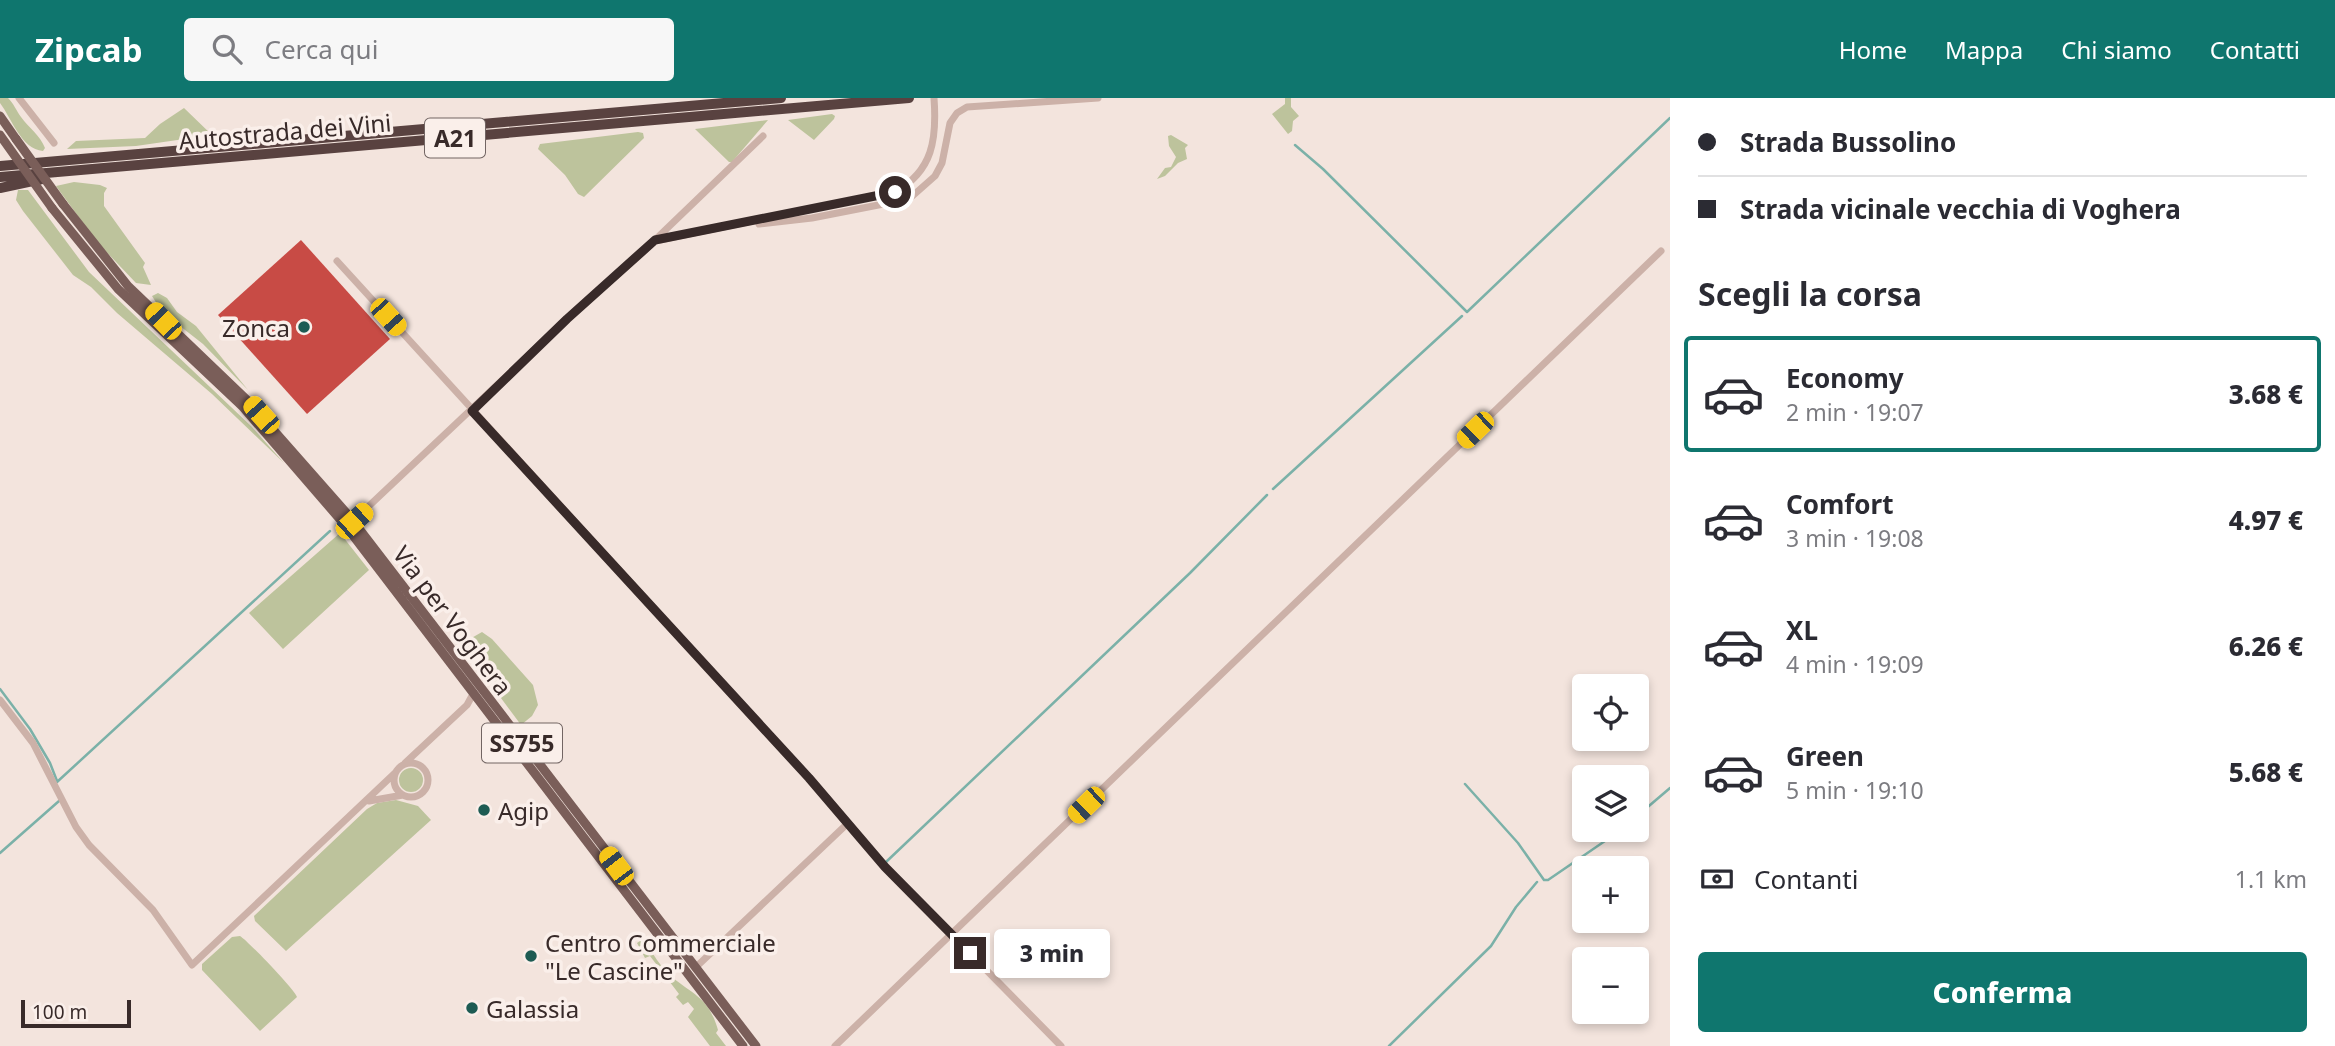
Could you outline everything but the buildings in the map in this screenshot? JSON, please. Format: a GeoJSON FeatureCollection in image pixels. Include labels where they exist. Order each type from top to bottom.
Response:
{"type":"FeatureCollection","features":[{"type":"Feature","properties":{"kind":"highway","name":"Autostrada dei Vini"},"geometry":{"type":"LineString","coordinates":[[0,166],[781,98]]}},
{"type":"Feature","properties":{"kind":"highway","name":"Autostrada dei Vini"},"geometry":{"type":"LineString","coordinates":[[0,177],[909,98]]}},
{"type":"Feature","properties":{"kind":"highway"},"geometry":{"type":"LineString","coordinates":[[0,188],[105,168]]}},
{"type":"Feature","properties":{"kind":"main road"},"geometry":{"type":"LineString","coordinates":[[0,116],[63,204],[128,286],[247,400],[350,521]]}},
{"type":"Feature","properties":{"kind":"main road"},"geometry":{"type":"LineString","coordinates":[[0,135],[52,208],[118,289],[243,407],[350,521]]}},
{"type":"Feature","properties":{"kind":"main road","name":"Via per Voghera"},"geometry":{"type":"LineString","coordinates":[[350,521],[473,694],[743,1046]]}},
{"type":"Feature","properties":{"kind":"main road","name":"Via per Voghera"},"geometry":{"type":"LineString","coordinates":[[350,521],[756,1046]]}},
{"type":"Feature","properties":{"kind":"street"},"geometry":{"type":"LineString","coordinates":[[19,98],[54,143]]}},
{"type":"Feature","properties":{"kind":"street"},"geometry":{"type":"LineString","coordinates":[[655,240],[741,225],[895,192],[912,182],[929,156],[936,121],[934,98]]}},
{"type":"Feature","properties":{"kind":"street"},"geometry":{"type":"LineString","coordinates":[[741,225],[811,218],[909,199],[935,176],[944,156],[950,123],[957,113],[967,107],[1098,98]]}},
{"type":"Feature","properties":{"kind":"street"},"geometry":{"type":"LineString","coordinates":[[350,521],[655,240],[762,136]]}},
{"type":"Feature","properties":{"kind":"street"},"geometry":{"type":"LineString","coordinates":[[835,1046],[1661,251]]}},
{"type":"Feature","properties":{"kind":"street"},"geometry":{"type":"LineString","coordinates":[[337,261],[885,867],[1060,1046]]}},
{"type":"Feature","properties":{"kind":"street"},"geometry":{"type":"LineString","coordinates":[[0,700],[33,743],[76,827],[89,845],[153,911],[192,965],[467,705],[473,694]]}},
{"type":"Feature","properties":{"kind":"street"},"geometry":{"type":"LineString","coordinates":[[365,803],[388,795],[420,795],[428,780],[422,767],[415,763],[404,764]]}},
{"type":"Feature","properties":{"kind":"street"},"geometry":{"type":"LineString","coordinates":[[396,772],[394,782],[403,795]]}},
{"type":"Feature","properties":{"kind":"street"},"geometry":{"type":"LineString","coordinates":[[695,968],[848,823]]}},
{"type":"Feature","properties":{"kind":"green space"},"geometry":{"type":"Polygon","coordinates":[[[0,98],[10,100],[40,139],[45,148],[43,151],[35,149],[23,139],[0,103],[0,98]]]}},
{"type":"Feature","properties":{"kind":"green space"},"geometry":{"type":"Polygon","coordinates":[[[1285,98],[1291,98],[1291,107],[1299,116],[1293,121],[1292,131],[1288,134],[1272,114],[1285,104],[1285,98]]]}},
{"type":"Feature","properties":{"kind":"green space"},"geometry":{"type":"Polygon","coordinates":[[[184,108],[213,136],[201,134],[198,137],[136,146],[67,149],[76,141],[145,138],[184,108]]]}},
{"type":"Feature","properties":{"kind":"green space"},"geometry":{"type":"Polygon","coordinates":[[[832,114],[834,119],[814,140],[788,120],[832,114]]]}},
{"type":"Feature","properties":{"kind":"green space"},"geometry":{"type":"Polygon","coordinates":[[[768,120],[732,162],[695,129],[768,120]]]}},
{"type":"Feature","properties":{"kind":"green space"},"geometry":{"type":"Polygon","coordinates":[[[643,133],[644,138],[584,197],[578,194],[565,175],[538,149],[540,144],[643,133]]]}},
{"type":"Feature","properties":{"kind":"green space"},"geometry":{"type":"Polygon","coordinates":[[[1171,135],[1188,145],[1185,148],[1187,159],[1157,179],[1165,168],[1171,167],[1176,157],[1169,146],[1168,136],[1171,135]]]}},
{"type":"Feature","properties":{"kind":"green space"},"geometry":{"type":"Polygon","coordinates":[[[74,182],[107,188],[104,193],[104,206],[145,263],[143,267],[151,285],[136,283],[97,242],[56,186],[74,182]]]}},
{"type":"Feature","properties":{"kind":"green space"},"geometry":{"type":"Polygon","coordinates":[[[18,190],[28,190],[89,272],[251,426],[284,463],[212,394],[117,313],[91,287],[73,275],[23,211],[16,200],[18,190]]]}},
{"type":"Feature","properties":{"kind":"green space"},"geometry":{"type":"Polygon","coordinates":[[[158,293],[167,298],[177,312],[196,326],[248,390],[203,344],[162,312],[152,296],[158,293]]]}},
{"type":"Feature","properties":{"kind":"green space"},"geometry":{"type":"Polygon","coordinates":[[[340,533],[369,570],[283,649],[249,613],[340,533]]]}},
{"type":"Feature","properties":{"kind":"green space"},"geometry":{"type":"Polygon","coordinates":[[[482,632],[492,639],[533,685],[538,705],[532,716],[521,725],[467,652],[468,640],[482,632]]]}},
{"type":"Feature","properties":{"kind":"green space"},"geometry":{"type":"Polygon","coordinates":[[[411,768],[422,775],[423,780],[416,791],[411,792],[400,785],[399,780],[406,769],[411,768]]]}},
{"type":"Feature","properties":{"kind":"green space"},"geometry":{"type":"Polygon","coordinates":[[[396,800],[418,806],[431,820],[286,951],[255,921],[254,916],[367,809],[377,803],[396,800]]]}},
{"type":"Feature","properties":{"kind":"green space"},"geometry":{"type":"Polygon","coordinates":[[[240,936],[271,966],[297,997],[260,1031],[202,970],[202,964],[232,937],[240,936]]]}},
{"type":"Feature","properties":{"kind":"green space"},"geometry":{"type":"Polygon","coordinates":[[[643,939],[669,974],[706,1005],[718,1030],[716,1033],[726,1046],[710,1046],[688,1017],[694,1009],[688,1002],[683,1005],[676,997],[679,994],[650,956],[645,958],[637,943],[643,939]]]}},
{"type":"Feature","properties":{"kind":"waterway"},"geometry":{"type":"LineString","coordinates":[[1295,145],[1323,169],[1467,312],[1670,118]]}},
{"type":"Feature","properties":{"kind":"waterway"},"geometry":{"type":"LineString","coordinates":[[1273,489],[1462,316]]}},
{"type":"Feature","properties":{"kind":"waterway"},"geometry":{"type":"LineString","coordinates":[[886,862],[1190,573],[1267,495]]}},
{"type":"Feature","properties":{"kind":"waterway"},"geometry":{"type":"LineString","coordinates":[[57,782],[330,531]]}},
{"type":"Feature","properties":{"kind":"waterway"},"geometry":{"type":"LineString","coordinates":[[0,689],[30,729],[57,781]]}},
{"type":"Feature","properties":{"kind":"waterway"},"geometry":{"type":"LineString","coordinates":[[1465,784],[1518,843],[1544,880],[1548,880],[1603,842]]}},
{"type":"Feature","properties":{"kind":"waterway"},"geometry":{"type":"LineString","coordinates":[[1649,806],[1670,788]]}},
{"type":"Feature","properties":{"kind":"waterway"},"geometry":{"type":"LineString","coordinates":[[0,853],[59,801]]}},
{"type":"Feature","properties":{"kind":"waterway"},"geometry":{"type":"LineString","coordinates":[[1389,1046],[1491,946],[1516,907],[1537,882]]}},
{"type":"Feature","properties":{"kind":"place","name":"Zonca"},"geometry":{"type":"Point","coordinates":[304,327]}},
{"type":"Feature","properties":{"kind":"place","name":"Agip"},"geometry":{"type":"Point","coordinates":[484,810]}},
{"type":"Feature","properties":{"kind":"place","name":"Centro Commerciale \"Le Cascine\""},"geometry":{"type":"Point","coordinates":[531,956]}},
{"type":"Feature","properties":{"kind":"place","name":"Galassia"},"geometry":{"type":"Point","coordinates":[472,1008]}},
{"type":"Feature","properties":{"kind":"route"},"geometry":{"type":"LineString","coordinates":[[895,192],[741,225],[655,240],[567,319],[472,411],[809,778],[885,867],[970,953]]}}]}
